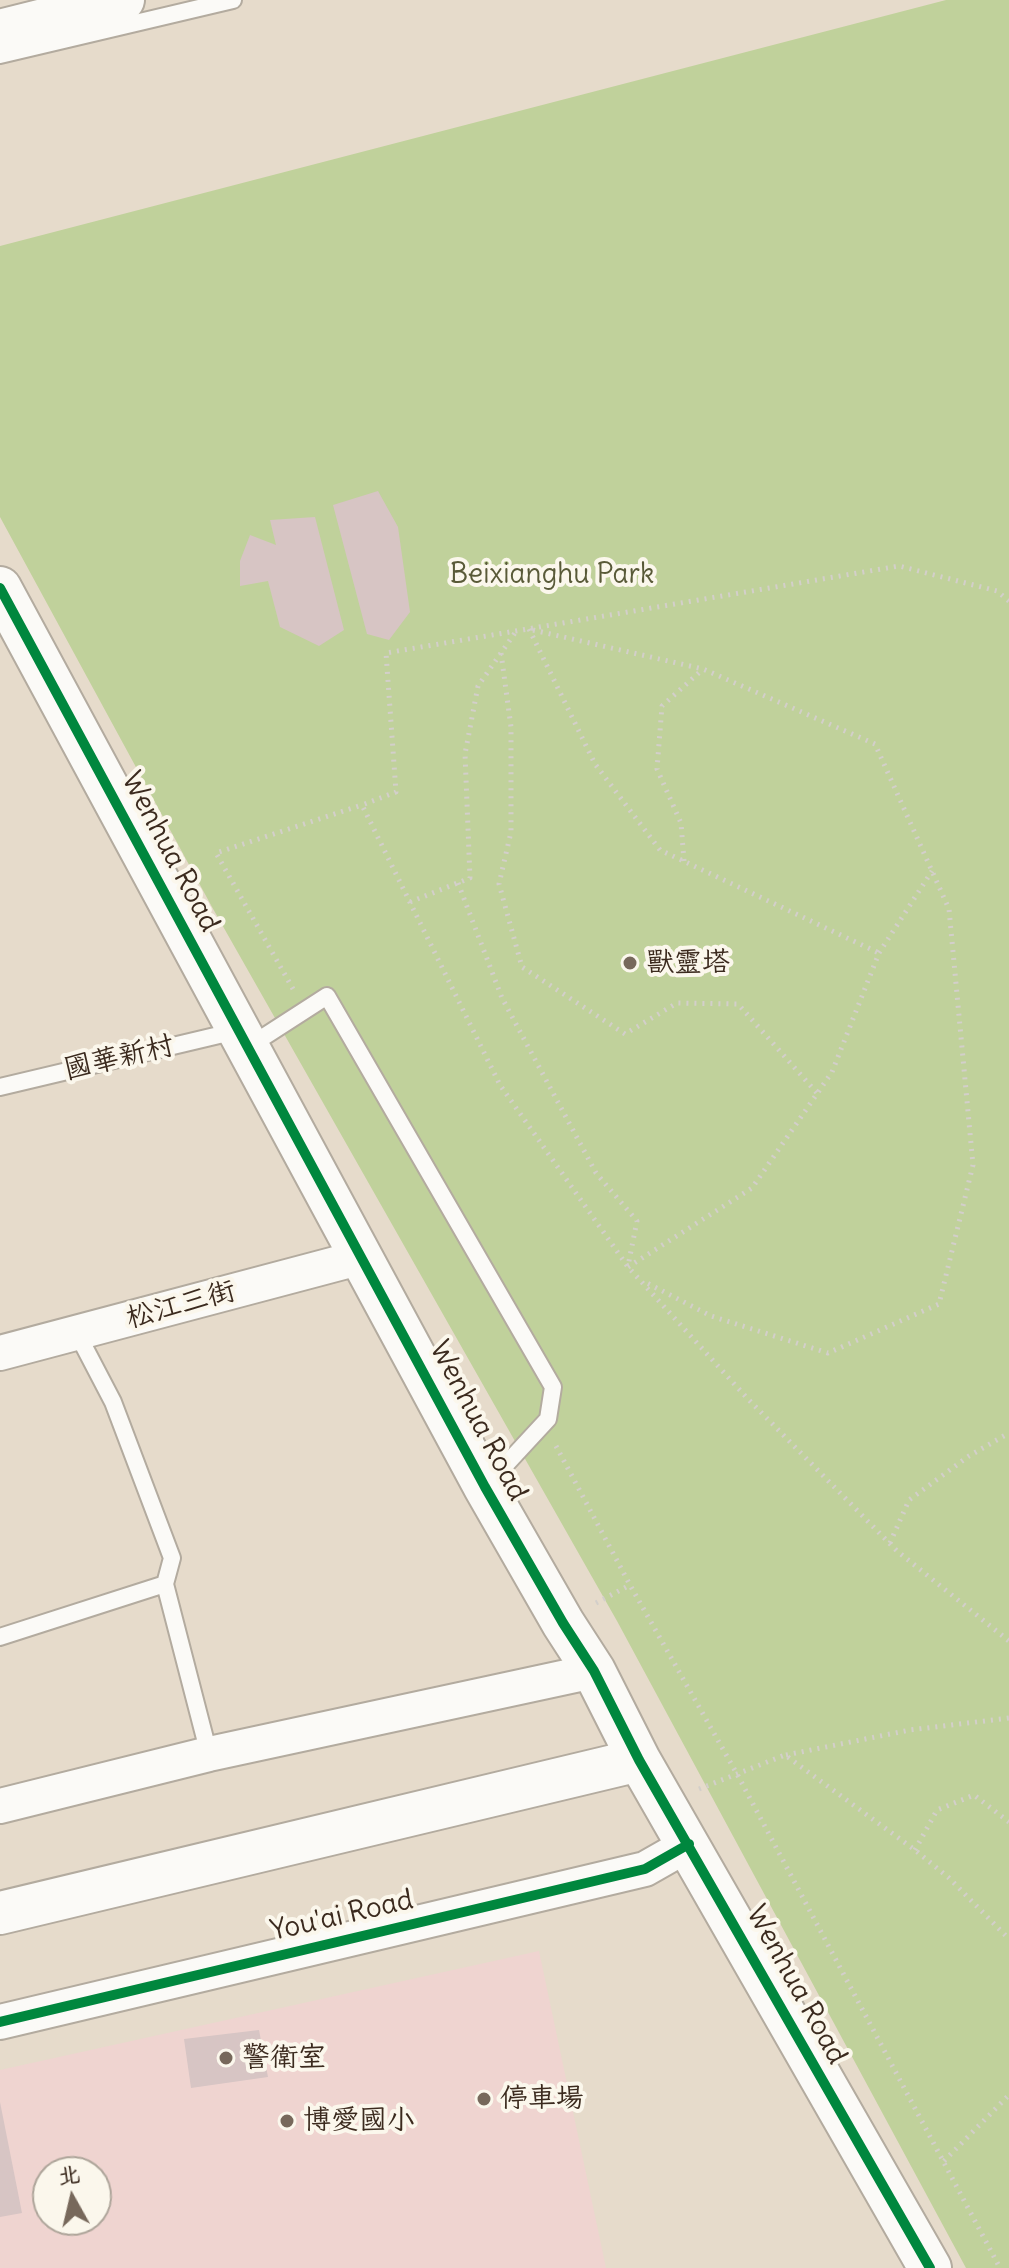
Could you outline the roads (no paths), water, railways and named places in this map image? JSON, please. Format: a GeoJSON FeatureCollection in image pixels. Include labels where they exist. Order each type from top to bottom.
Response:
{"type":"FeatureCollection","features":[{"type":"Feature","properties":{"kind":"street"},"geometry":{"type":"LineString","coordinates":[[0,31],[123,0]]}},
{"type":"Feature","properties":{"kind":"street","name":"Wenhua Road"},"geometry":{"type":"LineString","coordinates":[[0,588],[485,1487],[594,1671],[639,1760],[930,2268]]}},
{"type":"Feature","properties":{"kind":"street","name":"松江三街"},"geometry":{"type":"LineString","coordinates":[[0,1353],[362,1257]]}},
{"type":"Feature","properties":{"kind":"street"},"geometry":{"type":"LineString","coordinates":[[0,1806],[209,1754],[594,1671]]}},
{"type":"Feature","properties":{"kind":"street"},"geometry":{"type":"LineString","coordinates":[[0,1913],[639,1760]]}},
{"type":"Feature","properties":{"kind":"street","name":"You'ai Road"},"geometry":{"type":"LineString","coordinates":[[0,2022],[645,1869],[689,1844]]}},
{"type":"Feature","properties":{"kind":"lane"},"geometry":{"type":"LineString","coordinates":[[0,55],[233,0]]}},
{"type":"Feature","properties":{"kind":"lane","name":"國華新村"},"geometry":{"type":"LineString","coordinates":[[0,1087],[242,1039],[305,1011],[327,996],[553,1387],[548,1419],[485,1487]]}},
{"type":"Feature","properties":{"kind":"lane"},"geometry":{"type":"LineString","coordinates":[[77,1333],[113,1402],[172,1558],[165,1584],[209,1754]]}},
{"type":"Feature","properties":{"kind":"lane"},"geometry":{"type":"LineString","coordinates":[[0,1637],[165,1584]]}},
{"type":"Feature","properties":{"kind":"place","name":"獸靈塔"},"geometry":{"type":"Point","coordinates":[630,963]}},
{"type":"Feature","properties":{"kind":"place","name":"警衛室"},"geometry":{"type":"Point","coordinates":[226,2058]}},
{"type":"Feature","properties":{"kind":"place","name":"停車場"},"geometry":{"type":"Point","coordinates":[484,2099]}},
{"type":"Feature","properties":{"kind":"place","name":"博愛國小"},"geometry":{"type":"Point","coordinates":[287,2121]}},
{"type":"Feature","properties":{"kind":"park label","name":"Beixianghu Park"},"geometry":{"type":"Point","coordinates":[552,575]}}]}
